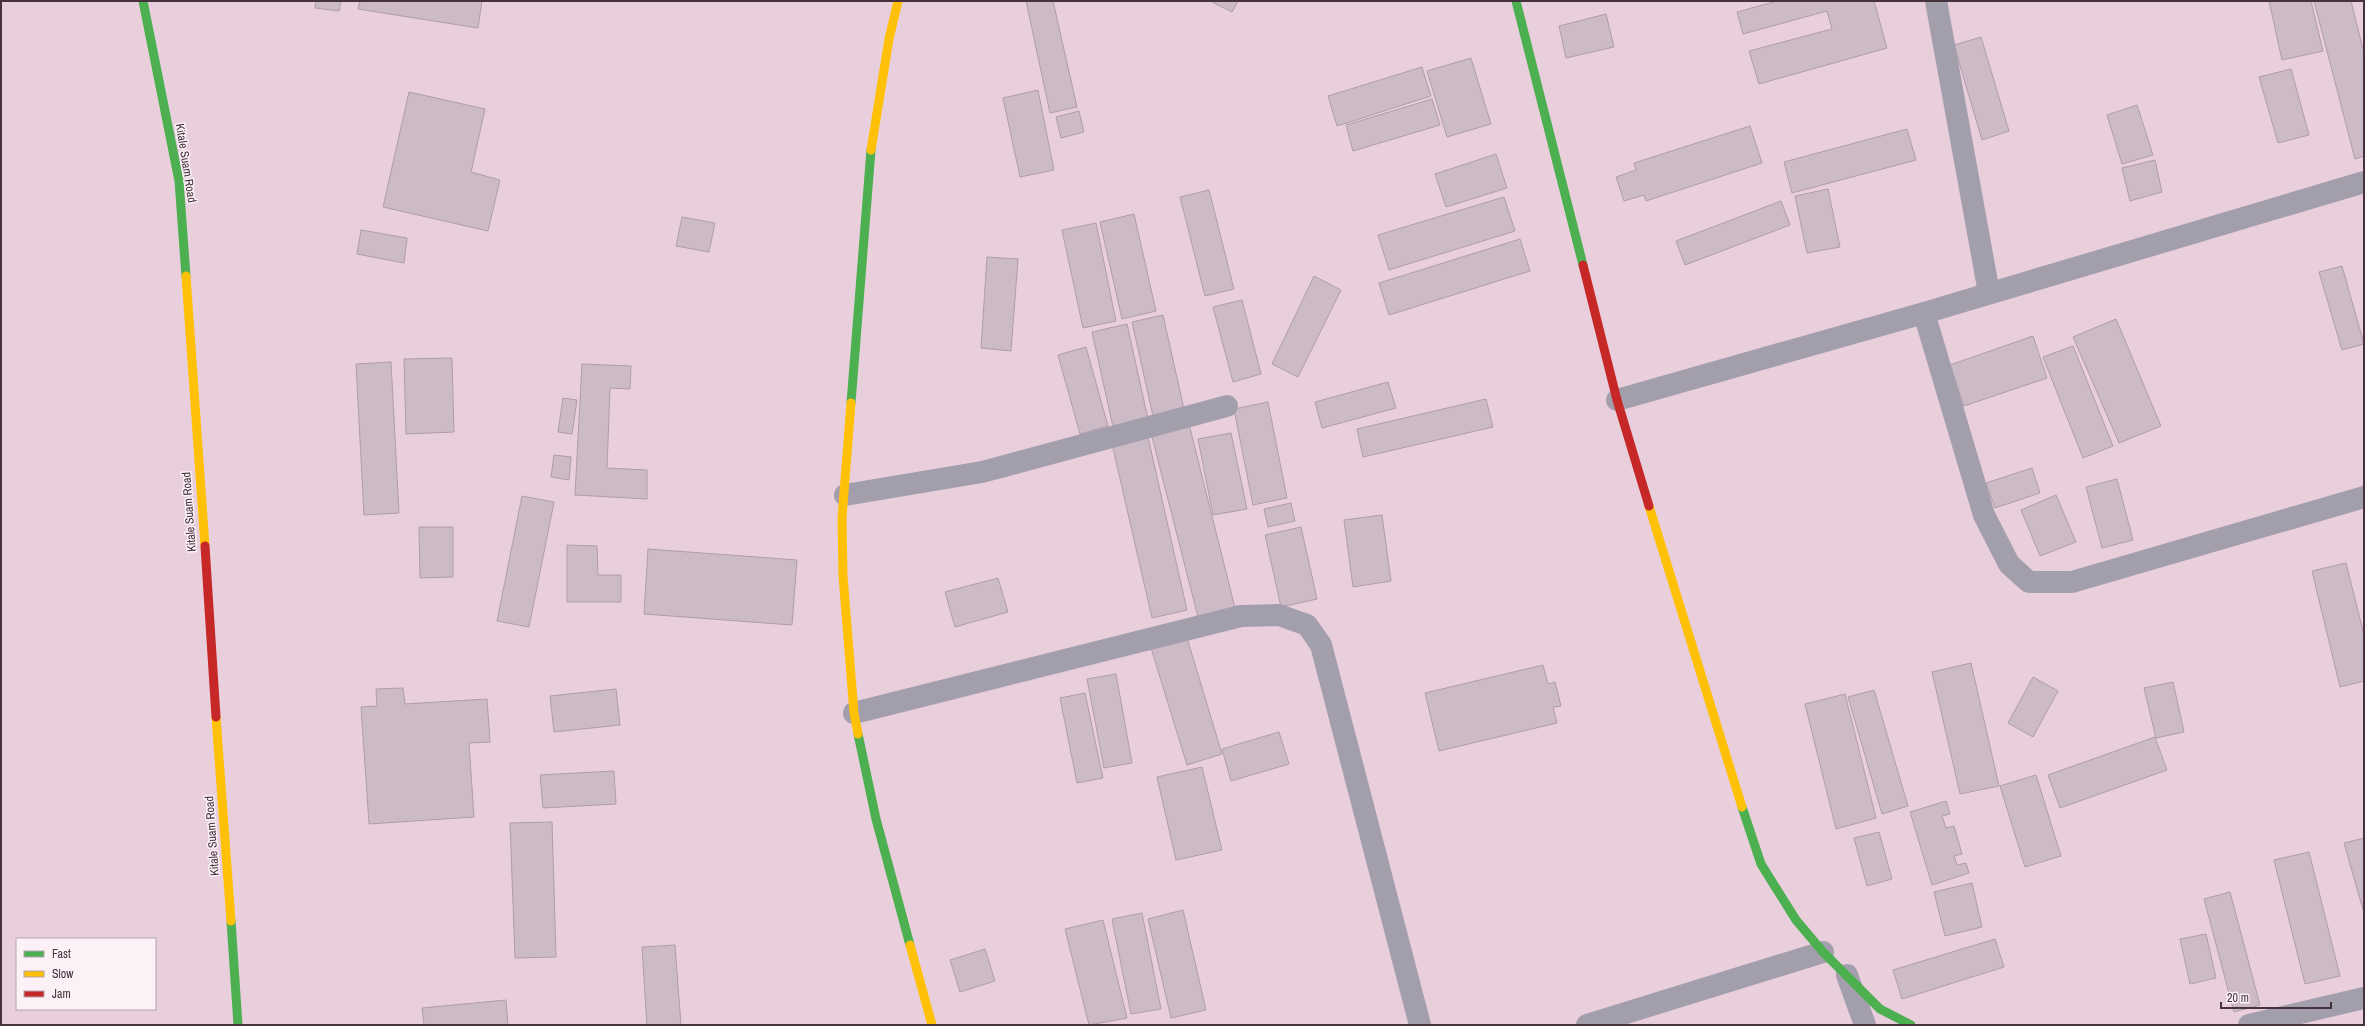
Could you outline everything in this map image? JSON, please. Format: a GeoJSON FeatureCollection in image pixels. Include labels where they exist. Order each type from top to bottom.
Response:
{"type":"FeatureCollection","features":[{"type":"Feature","properties":{"kind":"main road","name":"Kitale Suam Road"},"geometry":{"type":"LineString","coordinates":[[143,1],[179,181],[238,1025]]}},
{"type":"Feature","properties":{"kind":"main road"},"geometry":{"type":"LineString","coordinates":[[898,1],[889,39],[871,153],[842,518],[843,576],[854,713],[876,819],[932,1025]]}},
{"type":"Feature","properties":{"kind":"main road"},"geometry":{"type":"LineString","coordinates":[[1516,1],[1617,400],[1731,774],[1761,864],[1796,920],[1823,952],[1880,1009],[1911,1025]]}},
{"type":"Feature","properties":{"kind":"street"},"geometry":{"type":"LineString","coordinates":[[1936,1],[1989,293]]}},
{"type":"Feature","properties":{"kind":"street"},"geometry":{"type":"LineString","coordinates":[[1617,400],[1924,313],[2364,182]]}},
{"type":"Feature","properties":{"kind":"street"},"geometry":{"type":"LineString","coordinates":[[1924,313],[1984,515],[2009,564],[2029,582],[2072,582],[2364,497]]}},
{"type":"Feature","properties":{"kind":"street"},"geometry":{"type":"LineString","coordinates":[[845,495],[982,472],[1227,406]]}},
{"type":"Feature","properties":{"kind":"street"},"geometry":{"type":"LineString","coordinates":[[854,713],[1241,616],[1279,615],[1307,625],[1321,646],[1420,1025]]}},
{"type":"Feature","properties":{"kind":"street"},"geometry":{"type":"LineString","coordinates":[[1587,1025],[1823,952]]}},
{"type":"Feature","properties":{"kind":"street"},"geometry":{"type":"LineString","coordinates":[[1847,975],[1865,1025]]}},
{"type":"Feature","properties":{"kind":"street"},"geometry":{"type":"LineString","coordinates":[[2249,1025],[2364,998]]}},
{"type":"Feature","properties":{"kind":"building"},"geometry":{"type":"Polygon","coordinates":[[[316,1],[341,1],[339,11],[315,8],[316,1]]]}},
{"type":"Feature","properties":{"kind":"building"},"geometry":{"type":"Polygon","coordinates":[[[360,1],[482,1],[478,28],[358,9],[360,1]]]}},
{"type":"Feature","properties":{"kind":"building"},"geometry":{"type":"Polygon","coordinates":[[[1026,1],[1053,1],[1077,107],[1050,113],[1026,1]]]}},
{"type":"Feature","properties":{"kind":"building"},"geometry":{"type":"Polygon","coordinates":[[[1210,1],[1238,1],[1232,12],[1210,1]]]}},
{"type":"Feature","properties":{"kind":"building"},"geometry":{"type":"Polygon","coordinates":[[[1777,1],[1874,1],[1887,48],[1759,84],[1749,51],[1832,29],[1827,11],[1743,34],[1737,12],[1777,1]]]}},
{"type":"Feature","properties":{"kind":"building"},"geometry":{"type":"Polygon","coordinates":[[[2269,1],[2311,1],[2323,51],[2282,60],[2269,1]]]}},
{"type":"Feature","properties":{"kind":"building"},"geometry":{"type":"Polygon","coordinates":[[[2314,1],[2351,1],[2364,53],[2364,156],[2355,159],[2314,1]]]}},
{"type":"Feature","properties":{"kind":"building"},"geometry":{"type":"Polygon","coordinates":[[[1606,14],[1614,47],[1566,58],[1559,26],[1606,14]]]}},
{"type":"Feature","properties":{"kind":"building"},"geometry":{"type":"Polygon","coordinates":[[[1981,37],[2009,131],[1982,140],[1954,45],[1981,37]]]}},
{"type":"Feature","properties":{"kind":"building"},"geometry":{"type":"Polygon","coordinates":[[[1471,58],[1491,124],[1447,137],[1427,71],[1471,58]]]}},
{"type":"Feature","properties":{"kind":"building"},"geometry":{"type":"Polygon","coordinates":[[[1422,67],[1431,96],[1337,126],[1328,96],[1422,67]]]}},
{"type":"Feature","properties":{"kind":"building"},"geometry":{"type":"Polygon","coordinates":[[[2291,69],[2309,135],[2278,143],[2259,77],[2291,69]]]}},
{"type":"Feature","properties":{"kind":"building"},"geometry":{"type":"Polygon","coordinates":[[[1038,90],[1054,170],[1020,177],[1003,98],[1038,90]]]}},
{"type":"Feature","properties":{"kind":"building"},"geometry":{"type":"Polygon","coordinates":[[[409,92],[485,109],[471,172],[500,180],[488,231],[383,207],[409,92]]]}},
{"type":"Feature","properties":{"kind":"building"},"geometry":{"type":"Polygon","coordinates":[[[1432,99],[1440,125],[1353,151],[1346,125],[1432,99]]]}},
{"type":"Feature","properties":{"kind":"building"},"geometry":{"type":"Polygon","coordinates":[[[2137,105],[2153,155],[2122,164],[2107,115],[2137,105]]]}},
{"type":"Feature","properties":{"kind":"building"},"geometry":{"type":"Polygon","coordinates":[[[1079,111],[1084,132],[1061,138],[1056,117],[1079,111]]]}},
{"type":"Feature","properties":{"kind":"building"},"geometry":{"type":"Polygon","coordinates":[[[1750,126],[1762,163],[1646,201],[1644,195],[1624,201],[1616,177],[1636,170],[1634,163],[1750,126]]]}},
{"type":"Feature","properties":{"kind":"building"},"geometry":{"type":"Polygon","coordinates":[[[1907,129],[1916,160],[1792,193],[1784,162],[1907,129]]]}},
{"type":"Feature","properties":{"kind":"building"},"geometry":{"type":"Polygon","coordinates":[[[1496,154],[1507,188],[1446,207],[1435,174],[1496,154]]]}},
{"type":"Feature","properties":{"kind":"building"},"geometry":{"type":"Polygon","coordinates":[[[2155,160],[2162,192],[2130,201],[2122,168],[2155,160]]]}},
{"type":"Feature","properties":{"kind":"building"},"geometry":{"type":"Polygon","coordinates":[[[1828,189],[1840,247],[1807,253],[1795,196],[1828,189]]]}},
{"type":"Feature","properties":{"kind":"building"},"geometry":{"type":"Polygon","coordinates":[[[1209,190],[1234,289],[1205,296],[1180,197],[1209,190]]]}},
{"type":"Feature","properties":{"kind":"building"},"geometry":{"type":"Polygon","coordinates":[[[1504,197],[1515,231],[1389,270],[1378,235],[1504,197]]]}},
{"type":"Feature","properties":{"kind":"building"},"geometry":{"type":"Polygon","coordinates":[[[1781,201],[1790,225],[1685,265],[1676,241],[1781,201]]]}},
{"type":"Feature","properties":{"kind":"building"},"geometry":{"type":"Polygon","coordinates":[[[1134,214],[1156,311],[1122,319],[1100,222],[1134,214]]]}},
{"type":"Feature","properties":{"kind":"building"},"geometry":{"type":"Polygon","coordinates":[[[682,217],[715,223],[709,252],[676,246],[682,217]]]}},
{"type":"Feature","properties":{"kind":"building"},"geometry":{"type":"Polygon","coordinates":[[[1096,223],[1116,321],[1083,328],[1062,230],[1096,223]]]}},
{"type":"Feature","properties":{"kind":"building"},"geometry":{"type":"Polygon","coordinates":[[[361,230],[407,238],[404,263],[357,254],[361,230]]]}},
{"type":"Feature","properties":{"kind":"building"},"geometry":{"type":"Polygon","coordinates":[[[1520,239],[1530,271],[1389,315],[1379,283],[1520,239]]]}},
{"type":"Feature","properties":{"kind":"building"},"geometry":{"type":"Polygon","coordinates":[[[987,257],[1018,259],[1011,351],[981,348],[987,257]]]}},
{"type":"Feature","properties":{"kind":"building"},"geometry":{"type":"Polygon","coordinates":[[[2342,266],[2364,344],[2342,350],[2319,272],[2342,266]]]}},
{"type":"Feature","properties":{"kind":"building"},"geometry":{"type":"Polygon","coordinates":[[[1314,276],[1341,290],[1298,377],[1272,364],[1314,276]]]}},
{"type":"Feature","properties":{"kind":"building"},"geometry":{"type":"Polygon","coordinates":[[[1242,300],[1261,374],[1233,382],[1213,307],[1242,300]]]}},
{"type":"Feature","properties":{"kind":"building"},"geometry":{"type":"Polygon","coordinates":[[[1163,315],[1184,409],[1153,416],[1132,322],[1163,315]]]}},
{"type":"Feature","properties":{"kind":"building"},"geometry":{"type":"Polygon","coordinates":[[[2116,319],[2161,426],[2119,443],[2073,337],[2116,319]]]}},
{"type":"Feature","properties":{"kind":"building"},"geometry":{"type":"Polygon","coordinates":[[[1127,324],[1148,419],[1113,427],[1092,332],[1127,324]]]}},
{"type":"Feature","properties":{"kind":"building"},"geometry":{"type":"Polygon","coordinates":[[[2033,336],[2047,378],[1964,406],[1950,365],[2033,336]]]}},
{"type":"Feature","properties":{"kind":"building"},"geometry":{"type":"Polygon","coordinates":[[[2073,346],[2113,446],[2083,458],[2043,357],[2073,346]]]}},
{"type":"Feature","properties":{"kind":"building"},"geometry":{"type":"Polygon","coordinates":[[[1086,347],[1108,426],[1080,434],[1058,355],[1086,347]]]}},
{"type":"Feature","properties":{"kind":"building"},"geometry":{"type":"Polygon","coordinates":[[[452,358],[454,432],[406,434],[404,359],[452,358]]]}},
{"type":"Feature","properties":{"kind":"building"},"geometry":{"type":"Polygon","coordinates":[[[391,362],[399,513],[364,515],[356,364],[391,362]]]}},
{"type":"Feature","properties":{"kind":"building"},"geometry":{"type":"Polygon","coordinates":[[[582,364],[631,366],[630,389],[610,388],[607,468],[647,470],[647,499],[575,495],[582,364]]]}},
{"type":"Feature","properties":{"kind":"building"},"geometry":{"type":"Polygon","coordinates":[[[1388,382],[1396,408],[1322,428],[1315,402],[1388,382]]]}},
{"type":"Feature","properties":{"kind":"building"},"geometry":{"type":"Polygon","coordinates":[[[563,398],[577,400],[572,434],[558,432],[563,398]]]}},
{"type":"Feature","properties":{"kind":"building"},"geometry":{"type":"Polygon","coordinates":[[[1486,399],[1493,427],[1363,457],[1357,429],[1486,399]]]}},
{"type":"Feature","properties":{"kind":"building"},"geometry":{"type":"Polygon","coordinates":[[[1268,402],[1287,498],[1253,505],[1234,409],[1268,402]]]}},
{"type":"Feature","properties":{"kind":"building"},"geometry":{"type":"Polygon","coordinates":[[[1188,420],[1236,612],[1199,621],[1150,429],[1188,420]]]}},
{"type":"Feature","properties":{"kind":"building"},"geometry":{"type":"Polygon","coordinates":[[[1231,433],[1247,509],[1213,515],[1198,439],[1231,433]]]}},
{"type":"Feature","properties":{"kind":"building"},"geometry":{"type":"Polygon","coordinates":[[[1148,437],[1187,610],[1152,618],[1112,444],[1148,437]]]}},
{"type":"Feature","properties":{"kind":"building"},"geometry":{"type":"Polygon","coordinates":[[[554,455],[571,457],[569,480],[551,477],[554,455]]]}},
{"type":"Feature","properties":{"kind":"building"},"geometry":{"type":"Polygon","coordinates":[[[2032,468],[2040,493],[1995,508],[1986,483],[2032,468]]]}},
{"type":"Feature","properties":{"kind":"building"},"geometry":{"type":"Polygon","coordinates":[[[2117,479],[2133,540],[2102,548],[2086,487],[2117,479]]]}},
{"type":"Feature","properties":{"kind":"building"},"geometry":{"type":"Polygon","coordinates":[[[2056,495],[2076,542],[2040,556],[2021,510],[2056,495]]]}},
{"type":"Feature","properties":{"kind":"building"},"geometry":{"type":"Polygon","coordinates":[[[522,496],[554,502],[529,627],[497,621],[522,496]]]}},
{"type":"Feature","properties":{"kind":"building"},"geometry":{"type":"Polygon","coordinates":[[[1291,503],[1295,521],[1268,527],[1264,509],[1291,503]]]}},
{"type":"Feature","properties":{"kind":"building"},"geometry":{"type":"Polygon","coordinates":[[[1382,515],[1391,581],[1353,587],[1344,520],[1382,515]]]}},
{"type":"Feature","properties":{"kind":"building"},"geometry":{"type":"Polygon","coordinates":[[[419,527],[453,527],[453,577],[420,578],[419,527]]]}},
{"type":"Feature","properties":{"kind":"building"},"geometry":{"type":"Polygon","coordinates":[[[1301,527],[1317,599],[1281,607],[1265,535],[1301,527]]]}},
{"type":"Feature","properties":{"kind":"building"},"geometry":{"type":"Polygon","coordinates":[[[567,545],[597,546],[598,575],[621,575],[621,602],[567,602],[567,545]]]}},
{"type":"Feature","properties":{"kind":"building"},"geometry":{"type":"Polygon","coordinates":[[[648,549],[797,560],[792,625],[644,614],[648,549]]]}},
{"type":"Feature","properties":{"kind":"building"},"geometry":{"type":"Polygon","coordinates":[[[2346,563],[2364,635],[2364,681],[2340,687],[2312,571],[2346,563]]]}},
{"type":"Feature","properties":{"kind":"building"},"geometry":{"type":"Polygon","coordinates":[[[998,578],[1008,612],[955,627],[945,592],[998,578]]]}},
{"type":"Feature","properties":{"kind":"building"},"geometry":{"type":"Polygon","coordinates":[[[1187,638],[1222,754],[1187,765],[1151,648],[1187,638]]]}},
{"type":"Feature","properties":{"kind":"building"},"geometry":{"type":"Polygon","coordinates":[[[1971,663],[1999,786],[1960,794],[1932,672],[1971,663]]]}},
{"type":"Feature","properties":{"kind":"building"},"geometry":{"type":"Polygon","coordinates":[[[1543,665],[1548,684],[1555,682],[1561,706],[1553,707],[1557,723],[1439,751],[1425,693],[1543,665]]]}},
{"type":"Feature","properties":{"kind":"building"},"geometry":{"type":"Polygon","coordinates":[[[1116,674],[1132,763],[1104,768],[1087,679],[1116,674]]]}},
{"type":"Feature","properties":{"kind":"building"},"geometry":{"type":"Polygon","coordinates":[[[2033,677],[2058,691],[2033,737],[2008,723],[2033,677]]]}},
{"type":"Feature","properties":{"kind":"building"},"geometry":{"type":"Polygon","coordinates":[[[2173,682],[2184,732],[2156,738],[2144,688],[2173,682]]]}},
{"type":"Feature","properties":{"kind":"building"},"geometry":{"type":"Polygon","coordinates":[[[403,688],[405,704],[487,699],[490,742],[469,743],[474,817],[369,824],[361,707],[377,706],[376,689],[403,688]]]}},
{"type":"Feature","properties":{"kind":"building"},"geometry":{"type":"Polygon","coordinates":[[[616,689],[620,725],[554,732],[550,696],[616,689]]]}},
{"type":"Feature","properties":{"kind":"building"},"geometry":{"type":"Polygon","coordinates":[[[1874,690],[1908,806],[1882,814],[1848,697],[1874,690]]]}},
{"type":"Feature","properties":{"kind":"building"},"geometry":{"type":"Polygon","coordinates":[[[1085,693],[1103,778],[1077,783],[1060,698],[1085,693]]]}},
{"type":"Feature","properties":{"kind":"building"},"geometry":{"type":"Polygon","coordinates":[[[1845,694],[1876,818],[1836,829],[1805,704],[1845,694]]]}},
{"type":"Feature","properties":{"kind":"building"},"geometry":{"type":"Polygon","coordinates":[[[1279,732],[1289,764],[1231,781],[1222,749],[1279,732]]]}},
{"type":"Feature","properties":{"kind":"building"},"geometry":{"type":"Polygon","coordinates":[[[2155,737],[2167,770],[2060,808],[2048,775],[2155,737]]]}},
{"type":"Feature","properties":{"kind":"building"},"geometry":{"type":"Polygon","coordinates":[[[1202,767],[1222,850],[1176,860],[1157,777],[1202,767]]]}},
{"type":"Feature","properties":{"kind":"building"},"geometry":{"type":"Polygon","coordinates":[[[614,771],[616,804],[543,808],[540,775],[614,771]]]}},
{"type":"Feature","properties":{"kind":"building"},"geometry":{"type":"Polygon","coordinates":[[[2036,775],[2061,856],[2025,867],[2000,786],[2036,775]]]}},
{"type":"Feature","properties":{"kind":"building"},"geometry":{"type":"Polygon","coordinates":[[[1946,801],[1950,814],[1942,816],[1946,828],[1954,826],[1962,854],[1954,856],[1957,865],[1966,863],[1969,873],[1932,885],[1910,812],[1946,801]]]}},
{"type":"Feature","properties":{"kind":"building"},"geometry":{"type":"Polygon","coordinates":[[[552,822],[556,957],[515,958],[510,823],[552,822]]]}},
{"type":"Feature","properties":{"kind":"building"},"geometry":{"type":"Polygon","coordinates":[[[1879,832],[1892,879],[1867,886],[1854,838],[1879,832]]]}},
{"type":"Feature","properties":{"kind":"building"},"geometry":{"type":"Polygon","coordinates":[[[2364,838],[2364,913],[2344,843],[2364,838]]]}},
{"type":"Feature","properties":{"kind":"building"},"geometry":{"type":"Polygon","coordinates":[[[2309,852],[2340,976],[2305,984],[2274,860],[2309,852]]]}},
{"type":"Feature","properties":{"kind":"building"},"geometry":{"type":"Polygon","coordinates":[[[1972,883],[1982,927],[1945,936],[1934,892],[1972,883]]]}},
{"type":"Feature","properties":{"kind":"building"},"geometry":{"type":"Polygon","coordinates":[[[2230,892],[2260,1005],[2234,1012],[2204,899],[2230,892]]]}},
{"type":"Feature","properties":{"kind":"building"},"geometry":{"type":"Polygon","coordinates":[[[1183,910],[1206,1010],[1171,1018],[1148,919],[1183,910]]]}},
{"type":"Feature","properties":{"kind":"building"},"geometry":{"type":"Polygon","coordinates":[[[1142,913],[1161,1009],[1131,1014],[1112,919],[1142,913]]]}},
{"type":"Feature","properties":{"kind":"building"},"geometry":{"type":"Polygon","coordinates":[[[1103,920],[1127,1018],[1089,1025],[1065,929],[1103,920]]]}},
{"type":"Feature","properties":{"kind":"building"},"geometry":{"type":"Polygon","coordinates":[[[2206,934],[2216,978],[2190,984],[2180,939],[2206,934]]]}},
{"type":"Feature","properties":{"kind":"building"},"geometry":{"type":"Polygon","coordinates":[[[1995,939],[2004,967],[1902,999],[1893,970],[1995,939]]]}},
{"type":"Feature","properties":{"kind":"building"},"geometry":{"type":"Polygon","coordinates":[[[675,945],[681,1025],[647,1025],[642,947],[675,945]]]}},
{"type":"Feature","properties":{"kind":"building"},"geometry":{"type":"Polygon","coordinates":[[[985,949],[995,981],[960,992],[950,960],[985,949]]]}},
{"type":"Feature","properties":{"kind":"building"},"geometry":{"type":"Polygon","coordinates":[[[506,1000],[508,1025],[424,1025],[422,1008],[506,1000]]]}},
{"type":"Feature","properties":{"kind":"traffic: fast"},"geometry":{"type":"LineString","coordinates":[[143,1],[179,181],[186,276]]}},
{"type":"Feature","properties":{"kind":"traffic: fast"},"geometry":{"type":"LineString","coordinates":[[1516,1],[1583,265]]}},
{"type":"Feature","properties":{"kind":"traffic: fast"},"geometry":{"type":"LineString","coordinates":[[851,403],[871,150]]}},
{"type":"Feature","properties":{"kind":"traffic: fast"},"geometry":{"type":"LineString","coordinates":[[858,734],[876,819],[910,945]]}},
{"type":"Feature","properties":{"kind":"traffic: fast"},"geometry":{"type":"LineString","coordinates":[[1742,807],[1761,864],[1796,920],[1823,952],[1880,1009],[1911,1025]]}},
{"type":"Feature","properties":{"kind":"traffic: fast"},"geometry":{"type":"LineString","coordinates":[[231,921],[238,1025]]}},
{"type":"Feature","properties":{"kind":"traffic: slow"},"geometry":{"type":"LineString","coordinates":[[871,150],[889,39],[898,1]]}},
{"type":"Feature","properties":{"kind":"traffic: slow"},"geometry":{"type":"LineString","coordinates":[[186,276],[205,546]]}},
{"type":"Feature","properties":{"kind":"traffic: slow"},"geometry":{"type":"LineString","coordinates":[[851,403],[842,518],[843,576],[854,713],[858,734]]}},
{"type":"Feature","properties":{"kind":"traffic: slow"},"geometry":{"type":"LineString","coordinates":[[1649,506],[1742,807]]}},
{"type":"Feature","properties":{"kind":"traffic: slow"},"geometry":{"type":"LineString","coordinates":[[216,717],[231,921]]}},
{"type":"Feature","properties":{"kind":"traffic: slow"},"geometry":{"type":"LineString","coordinates":[[910,945],[932,1025]]}},
{"type":"Feature","properties":{"kind":"traffic: jam"},"geometry":{"type":"LineString","coordinates":[[1583,265],[1617,400],[1649,506]]}},
{"type":"Feature","properties":{"kind":"traffic: jam"},"geometry":{"type":"LineString","coordinates":[[205,546],[216,717]]}}]}
